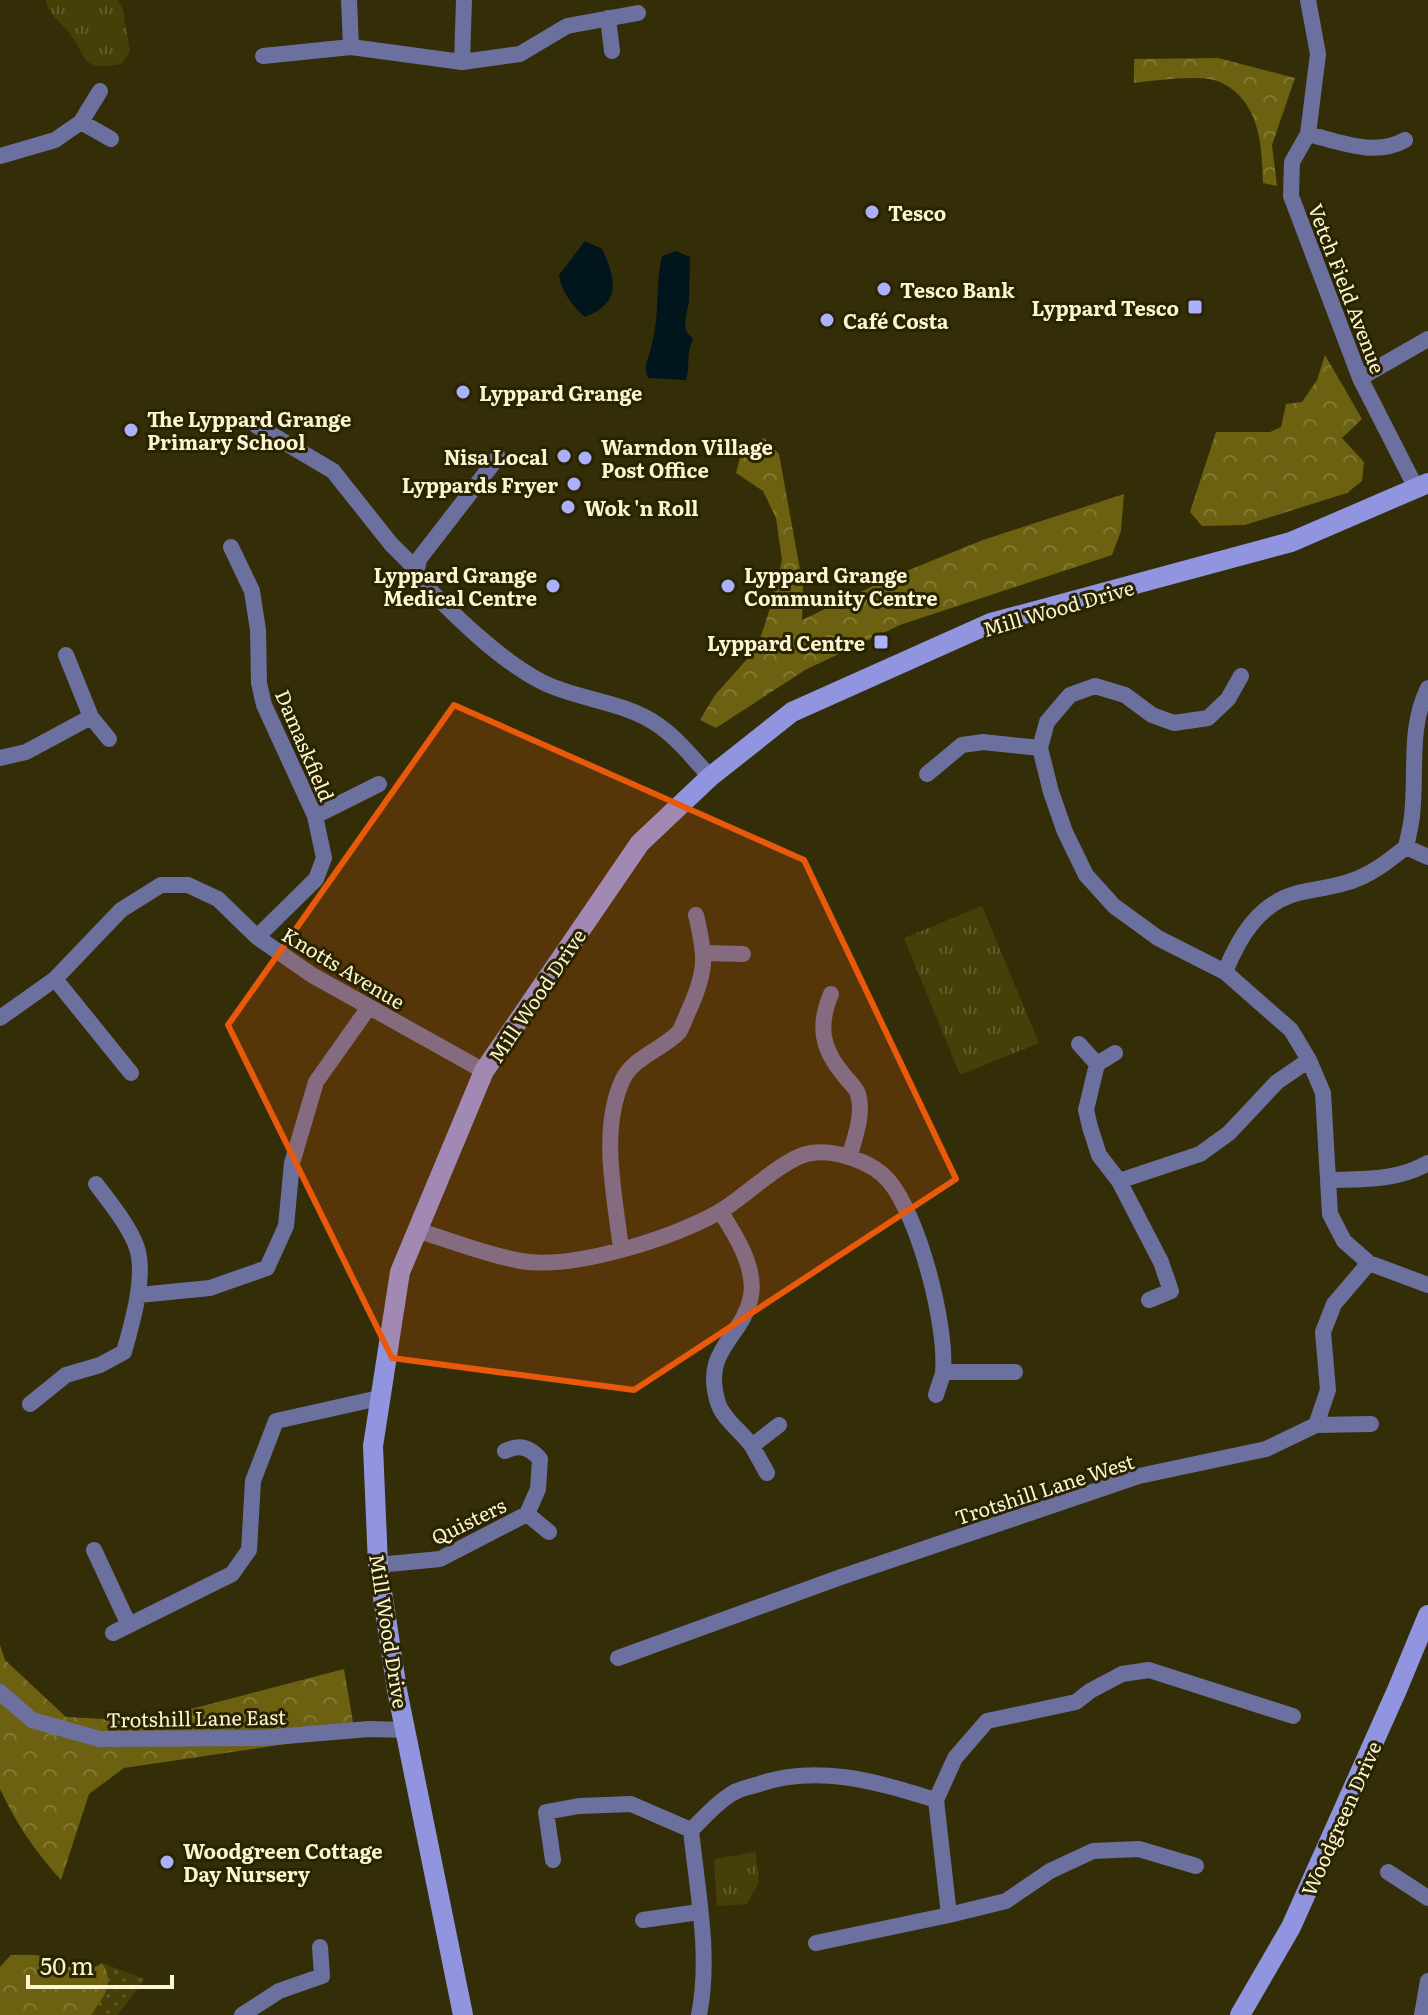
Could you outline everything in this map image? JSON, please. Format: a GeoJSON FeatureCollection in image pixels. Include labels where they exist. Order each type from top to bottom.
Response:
{"type":"FeatureCollection","features":[{"type":"Feature","properties":{"kind":"street"},"geometry":{"type":"LineString","coordinates":[[349,0],[351,47]]}},
{"type":"Feature","properties":{"kind":"street"},"geometry":{"type":"LineString","coordinates":[[462,62],[464,0]]}},
{"type":"Feature","properties":{"kind":"street","name":"Vetch Field Avenue"},"geometry":{"type":"LineString","coordinates":[[1308,0],[1318,54],[1308,134],[1292,162],[1291,196],[1360,378],[1422,485]]}},
{"type":"Feature","properties":{"kind":"street"},"geometry":{"type":"LineString","coordinates":[[263,56],[351,47],[462,62],[520,54],[567,26],[638,13]]}},
{"type":"Feature","properties":{"kind":"street"},"geometry":{"type":"LineString","coordinates":[[608,18],[612,51]]}},
{"type":"Feature","properties":{"kind":"street"},"geometry":{"type":"LineString","coordinates":[[0,156],[55,140],[81,122],[100,91]]}},
{"type":"Feature","properties":{"kind":"street"},"geometry":{"type":"LineString","coordinates":[[81,122],[111,139]]}},
{"type":"Feature","properties":{"kind":"street"},"geometry":{"type":"LineString","coordinates":[[1308,134],[1369,149],[1391,149],[1405,140]]}},
{"type":"Feature","properties":{"kind":"street"},"geometry":{"type":"LineString","coordinates":[[1360,378],[1428,339]]}},
{"type":"Feature","properties":{"kind":"street"},"geometry":{"type":"LineString","coordinates":[[257,426],[333,471],[391,544],[417,570]]}},
{"type":"Feature","properties":{"kind":"street"},"geometry":{"type":"LineString","coordinates":[[498,457],[419,559],[419,579],[476,634],[523,670],[560,690],[601,701],[657,724],[710,777]]}},
{"type":"Feature","properties":{"kind":"street","name":"Mill Wood Drive"},"geometry":{"type":"LineString","coordinates":[[463,2015],[397,1690],[378,1565],[373,1446],[400,1272],[484,1071],[640,843],[710,777],[792,712],[991,623],[1291,542],[1422,485]]}},
{"type":"Feature","properties":{"kind":"street","name":"Damaskfield"},"geometry":{"type":"LineString","coordinates":[[231,547],[252,591],[258,630],[259,683],[264,705],[315,816],[324,858],[316,879],[257,937]]}},
{"type":"Feature","properties":{"kind":"street"},"geometry":{"type":"LineString","coordinates":[[66,655],[91,717],[109,739]]}},
{"type":"Feature","properties":{"kind":"street"},"geometry":{"type":"LineString","coordinates":[[1241,676],[1228,699],[1208,718],[1174,723],[1152,715],[1125,695],[1095,686],[1070,695],[1047,722],[1040,748],[1055,805],[1086,875],[1114,906],[1158,938],[1225,972],[1291,1030],[1309,1060],[1323,1093],[1330,1214],[1344,1241],[1369,1263],[1428,1285]]}},
{"type":"Feature","properties":{"kind":"street"},"geometry":{"type":"LineString","coordinates":[[1225,972],[1238,940],[1252,921],[1278,902],[1296,893],[1358,879],[1406,847],[1412,817],[1415,736],[1420,705],[1428,688]]}},
{"type":"Feature","properties":{"kind":"street"},"geometry":{"type":"LineString","coordinates":[[0,758],[26,752],[91,717]]}},
{"type":"Feature","properties":{"kind":"street"},"geometry":{"type":"LineString","coordinates":[[927,774],[962,745],[983,742],[1040,748]]}},
{"type":"Feature","properties":{"kind":"street"},"geometry":{"type":"LineString","coordinates":[[315,816],[379,784]]}},
{"type":"Feature","properties":{"kind":"street"},"geometry":{"type":"LineString","coordinates":[[1406,847],[1428,857]]}},
{"type":"Feature","properties":{"kind":"street","name":"Knotts Avenue"},"geometry":{"type":"LineString","coordinates":[[0,1018],[55,979],[121,910],[161,885],[188,885],[218,899],[257,937],[312,975],[484,1071]]}},
{"type":"Feature","properties":{"kind":"street"},"geometry":{"type":"LineString","coordinates":[[621,1249],[611,1161],[613,1109],[624,1076],[647,1054],[680,1031],[701,983],[705,953],[696,915]]}},
{"type":"Feature","properties":{"kind":"street"},"geometry":{"type":"LineString","coordinates":[[705,953],[743,954]]}},
{"type":"Feature","properties":{"kind":"street"},"geometry":{"type":"LineString","coordinates":[[55,979],[131,1073]]}},
{"type":"Feature","properties":{"kind":"street"},"geometry":{"type":"LineString","coordinates":[[831,994],[822,1019],[825,1041],[831,1060],[858,1093],[860,1120],[850,1155]]}},
{"type":"Feature","properties":{"kind":"street"},"geometry":{"type":"LineString","coordinates":[[139,1295],[210,1288],[267,1268],[286,1226],[292,1163],[316,1082],[369,1007]]}},
{"type":"Feature","properties":{"kind":"street"},"geometry":{"type":"LineString","coordinates":[[1079,1044],[1097,1064]]}},
{"type":"Feature","properties":{"kind":"street"},"geometry":{"type":"LineString","coordinates":[[1115,1053],[1097,1064],[1086,1110],[1099,1155],[1119,1181],[1161,1262],[1171,1291],[1149,1300]]}},
{"type":"Feature","properties":{"kind":"street"},"geometry":{"type":"LineString","coordinates":[[1119,1181],[1200,1154],[1229,1133],[1277,1082],[1309,1060]]}},
{"type":"Feature","properties":{"kind":"street"},"geometry":{"type":"LineString","coordinates":[[416,1230],[523,1261],[577,1261],[674,1232],[720,1211],[776,1171],[810,1153],[850,1155],[888,1179],[911,1218],[930,1277],[941,1333],[943,1372],[936,1395]]}},
{"type":"Feature","properties":{"kind":"street"},"geometry":{"type":"LineString","coordinates":[[1328,1180],[1380,1179],[1412,1173],[1428,1163]]}},
{"type":"Feature","properties":{"kind":"street"},"geometry":{"type":"LineString","coordinates":[[30,1404],[66,1375],[100,1365],[124,1352],[139,1295],[137,1248],[115,1208],[96,1184]]}},
{"type":"Feature","properties":{"kind":"street"},"geometry":{"type":"LineString","coordinates":[[720,1211],[747,1261],[751,1295],[740,1321],[716,1357],[714,1381],[719,1406],[752,1446],[767,1473]]}},
{"type":"Feature","properties":{"kind":"street"},"geometry":{"type":"LineString","coordinates":[[1369,1263],[1334,1304],[1323,1332],[1328,1390],[1316,1425],[1371,1424]]}},
{"type":"Feature","properties":{"kind":"street"},"geometry":{"type":"LineString","coordinates":[[943,1372],[1015,1372]]}},
{"type":"Feature","properties":{"kind":"street"},"geometry":{"type":"LineString","coordinates":[[113,1633],[232,1574],[249,1550],[253,1481],[276,1421],[379,1398]]}},
{"type":"Feature","properties":{"kind":"street"},"geometry":{"type":"LineString","coordinates":[[752,1446],[779,1425]]}},
{"type":"Feature","properties":{"kind":"street","name":"Trotshill Lane West"},"geometry":{"type":"LineString","coordinates":[[618,1658],[841,1577],[1139,1476],[1266,1449],[1316,1425]]}},
{"type":"Feature","properties":{"kind":"street","name":"Quisters"},"geometry":{"type":"LineString","coordinates":[[378,1565],[440,1559],[527,1514],[538,1489],[540,1459],[531,1449],[517,1446],[505,1451]]}},
{"type":"Feature","properties":{"kind":"street","name":"Quisters"},"geometry":{"type":"LineString","coordinates":[[527,1514],[549,1532]]}},
{"type":"Feature","properties":{"kind":"street"},"geometry":{"type":"LineString","coordinates":[[94,1550],[129,1625]]}},
{"type":"Feature","properties":{"kind":"street","name":"Woodgreen Drive"},"geometry":{"type":"LineString","coordinates":[[1240,2015],[1291,1927],[1428,1615]]}},
{"type":"Feature","properties":{"kind":"street"},"geometry":{"type":"LineString","coordinates":[[949,1915],[936,1800],[955,1758],[987,1721],[1076,1702],[1122,1674],[1149,1670],[1293,1716]]}},
{"type":"Feature","properties":{"kind":"street","name":"Trotshill Lane East"},"geometry":{"type":"LineString","coordinates":[[0,1692],[32,1720],[99,1739],[262,1738],[369,1729],[406,1730]]}},
{"type":"Feature","properties":{"kind":"street"},"geometry":{"type":"LineString","coordinates":[[691,1830],[732,1793],[782,1777],[834,1775],[887,1785],[936,1800]]}},
{"type":"Feature","properties":{"kind":"street"},"geometry":{"type":"LineString","coordinates":[[553,1860],[546,1812],[579,1806],[631,1804],[691,1830]]}},
{"type":"Feature","properties":{"kind":"street"},"geometry":{"type":"LineString","coordinates":[[691,1830],[702,1928],[703,1994],[699,2015]]}},
{"type":"Feature","properties":{"kind":"street"},"geometry":{"type":"LineString","coordinates":[[816,1943],[1006,1901],[1050,1871],[1093,1851],[1139,1849],[1196,1866]]}},
{"type":"Feature","properties":{"kind":"street"},"geometry":{"type":"LineString","coordinates":[[1388,1872],[1428,1898]]}},
{"type":"Feature","properties":{"kind":"street"},"geometry":{"type":"LineString","coordinates":[[643,1920],[699,1912]]}},
{"type":"Feature","properties":{"kind":"street"},"geometry":{"type":"LineString","coordinates":[[242,2015],[279,1991],[322,1976],[320,1947]]}},
{"type":"Feature","properties":{"kind":"street"},"geometry":{"type":"LineString","coordinates":[[1422,2015],[1428,1981]]}},
{"type":"Feature","properties":{"kind":"highlighted area"},"geometry":{"type":"Polygon","coordinates":[[[454,705],[804,860],[956,1179],[634,1390],[392,1358],[228,1025],[454,705]]]}},
{"type":"Feature","properties":{"kind":"green space"},"geometry":{"type":"Polygon","coordinates":[[[46,0],[118,0],[123,9],[130,51],[122,64],[98,66],[87,61],[68,31],[51,14],[46,0]]]}},
{"type":"Feature","properties":{"kind":"green space"},"geometry":{"type":"Polygon","coordinates":[[[1218,58],[1295,78],[1272,145],[1277,186],[1263,183],[1262,154],[1256,126],[1244,101],[1235,91],[1222,83],[1203,78],[1134,83],[1134,59],[1218,58]]]}},
{"type":"Feature","properties":{"kind":"green space"},"geometry":{"type":"Polygon","coordinates":[[[1325,355],[1362,419],[1342,438],[1364,462],[1362,481],[1347,493],[1245,525],[1202,526],[1190,512],[1216,432],[1270,432],[1281,427],[1286,404],[1302,402],[1317,380],[1325,355]]]}},
{"type":"Feature","properties":{"kind":"green space"},"geometry":{"type":"Polygon","coordinates":[[[764,438],[779,454],[803,586],[802,620],[894,576],[983,540],[1124,494],[1121,531],[1112,555],[900,625],[805,670],[716,728],[700,720],[715,695],[757,648],[782,560],[776,518],[763,491],[736,473],[743,446],[764,438]]]}},
{"type":"Feature","properties":{"kind":"green space"},"geometry":{"type":"Polygon","coordinates":[[[982,906],[1039,1043],[960,1075],[904,938],[982,906]]]}},
{"type":"Feature","properties":{"kind":"green space"},"geometry":{"type":"Polygon","coordinates":[[[0,1645],[5,1660],[66,1717],[145,1721],[344,1669],[355,1734],[124,1768],[89,1794],[61,1880],[27,1837],[0,1789],[0,1645]]]}},
{"type":"Feature","properties":{"kind":"green space"},"geometry":{"type":"Polygon","coordinates":[[[756,1852],[759,1882],[747,1904],[717,1906],[714,1859],[756,1852]]]}},
{"type":"Feature","properties":{"kind":"green space"},"geometry":{"type":"Polygon","coordinates":[[[11,1955],[43,1956],[78,1970],[102,1963],[108,1977],[106,1990],[91,2015],[0,2015],[0,1967],[11,1955]]]}},
{"type":"Feature","properties":{"kind":"green space"},"geometry":{"type":"Polygon","coordinates":[[[102,1963],[145,1979],[118,2015],[91,2015],[108,1984],[102,1963]]]}},
{"type":"Feature","properties":{"kind":"water"},"geometry":{"type":"Polygon","coordinates":[[[585,241],[602,249],[613,289],[605,304],[585,317],[568,298],[559,275],[585,241]]]}},
{"type":"Feature","properties":{"kind":"water"},"geometry":{"type":"Polygon","coordinates":[[[676,251],[690,257],[689,301],[685,321],[686,331],[693,339],[686,380],[648,378],[646,366],[656,325],[662,256],[676,251]]]}},
{"type":"Feature","properties":{"kind":"place","name":"Tesco"},"geometry":{"type":"Point","coordinates":[872,212]}},
{"type":"Feature","properties":{"kind":"place","name":"Tesco Bank"},"geometry":{"type":"Point","coordinates":[884,289]}},
{"type":"Feature","properties":{"kind":"place","name":"Lyppard Tesco"},"geometry":{"type":"Point","coordinates":[1195,307]}},
{"type":"Feature","properties":{"kind":"place","name":"Café Costa"},"geometry":{"type":"Point","coordinates":[827,320]}},
{"type":"Feature","properties":{"kind":"place","name":"Lyppard Grange"},"geometry":{"type":"Point","coordinates":[463,392]}},
{"type":"Feature","properties":{"kind":"place","name":"The Lyppard Grange Primary School"},"geometry":{"type":"Point","coordinates":[131,430]}},
{"type":"Feature","properties":{"kind":"place","name":"Nisa Local"},"geometry":{"type":"Point","coordinates":[564,456]}},
{"type":"Feature","properties":{"kind":"place","name":"Warndon Village Post Office"},"geometry":{"type":"Point","coordinates":[585,458]}},
{"type":"Feature","properties":{"kind":"place","name":"Lyppards Fryer"},"geometry":{"type":"Point","coordinates":[574,484]}},
{"type":"Feature","properties":{"kind":"place","name":"Wok 'n Roll"},"geometry":{"type":"Point","coordinates":[568,507]}},
{"type":"Feature","properties":{"kind":"place","name":"Lyppard Grange Medical Centre"},"geometry":{"type":"Point","coordinates":[553,586]}},
{"type":"Feature","properties":{"kind":"place","name":"Lyppard Grange Community Centre"},"geometry":{"type":"Point","coordinates":[728,586]}},
{"type":"Feature","properties":{"kind":"place","name":"Lyppard Centre"},"geometry":{"type":"Point","coordinates":[881,642]}},
{"type":"Feature","properties":{"kind":"place","name":"Woodgreen Cottage Day Nursery"},"geometry":{"type":"Point","coordinates":[167,1862]}}]}
